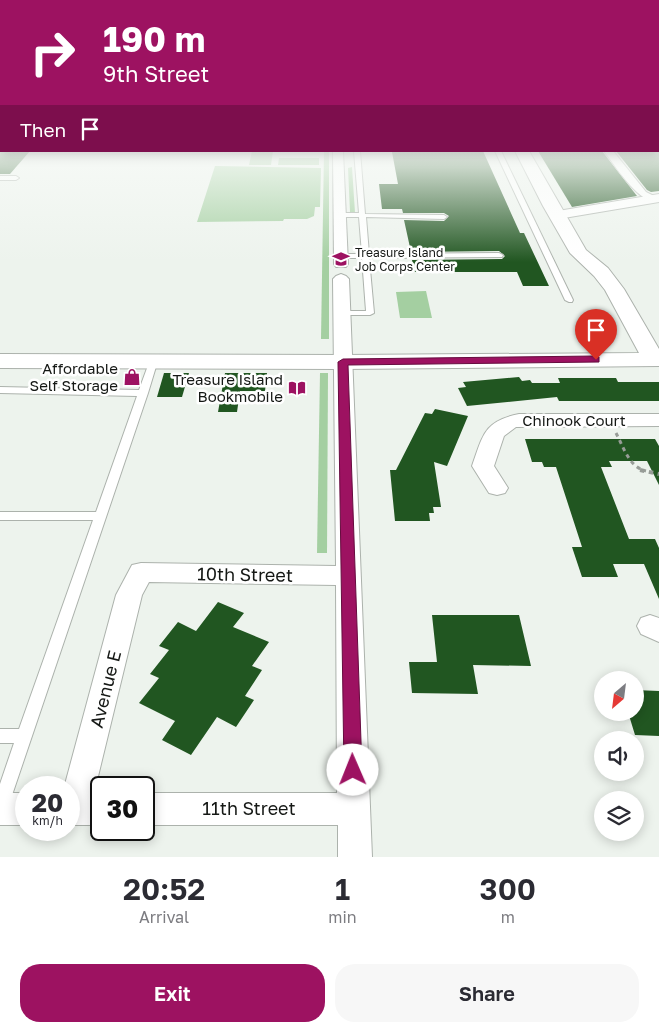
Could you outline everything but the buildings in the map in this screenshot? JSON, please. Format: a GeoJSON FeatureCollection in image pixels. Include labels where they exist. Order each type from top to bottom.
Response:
{"type":"FeatureCollection","features":[{"type":"Feature","properties":{"kind":"street"},"geometry":{"type":"LineString","coordinates":[[338,182],[355,857]]}},
{"type":"Feature","properties":{"kind":"street"},"geometry":{"type":"LineString","coordinates":[[539,182],[580,252],[601,272],[614,289],[657,359]]}},
{"type":"Feature","properties":{"kind":"street"},"geometry":{"type":"LineString","coordinates":[[633,182],[643,194],[656,198]]}},
{"type":"Feature","properties":{"kind":"street"},"geometry":{"type":"LineString","coordinates":[[558,215],[656,198]]}},
{"type":"Feature","properties":{"kind":"street"},"geometry":{"type":"LineString","coordinates":[[0,361],[343,362],[657,359]]}},
{"type":"Feature","properties":{"kind":"street","name":"Chinook Court"},"geometry":{"type":"LineString","coordinates":[[497,488],[483,466],[495,431],[503,424],[519,420],[659,420]]}},
{"type":"Feature","properties":{"kind":"street","name":"10th Street"},"geometry":{"type":"LineString","coordinates":[[141,572],[348,576]]}},
{"type":"Feature","properties":{"kind":"street","name":"Avenue E"},"geometry":{"type":"LineString","coordinates":[[81,809],[129,595],[141,572]]}},
{"type":"Feature","properties":{"kind":"street"},"geometry":{"type":"LineString","coordinates":[[0,808],[15,809]]}},
{"type":"Feature","properties":{"kind":"street","name":"11th Street"},"geometry":{"type":"LineString","coordinates":[[155,809],[354,809]]}},
{"type":"Feature","properties":{"kind":"lane"},"geometry":{"type":"LineString","coordinates":[[341,313],[370,312],[359,182]]}},
{"type":"Feature","properties":{"kind":"lane"},"geometry":{"type":"LineString","coordinates":[[513,182],[569,300]]}},
{"type":"Feature","properties":{"kind":"lane"},"geometry":{"type":"LineString","coordinates":[[339,215],[444,217]]}},
{"type":"Feature","properties":{"kind":"lane"},"geometry":{"type":"LineString","coordinates":[[341,266],[365,256],[498,255]]}},
{"type":"Feature","properties":{"kind":"lane"},"geometry":{"type":"LineString","coordinates":[[0,808],[154,360]]}},
{"type":"Feature","properties":{"kind":"lane"},"geometry":{"type":"LineString","coordinates":[[0,390],[143,393]]}},
{"type":"Feature","properties":{"kind":"lane"},"geometry":{"type":"LineString","coordinates":[[0,516],[100,516]]}},
{"type":"Feature","properties":{"kind":"lane"},"geometry":{"type":"LineString","coordinates":[[0,736],[24,736]]}},
{"type":"Feature","properties":{"kind":"path"},"geometry":{"type":"LineString","coordinates":[[610,420],[632,464],[638,469],[659,474]]}},
{"type":"Feature","properties":{"kind":"green space"},"geometry":{"type":"Polygon","coordinates":[[[210,182],[321,182],[320,207],[315,207],[314,216],[307,219],[197,222],[210,182]]]}},
{"type":"Feature","properties":{"kind":"green space"},"geometry":{"type":"Polygon","coordinates":[[[324,182],[329,182],[329,339],[321,339],[324,182]]]}},
{"type":"Feature","properties":{"kind":"green space"},"geometry":{"type":"Polygon","coordinates":[[[349,182],[353,182],[355,213],[350,212],[349,182]]]}},
{"type":"Feature","properties":{"kind":"green space"},"geometry":{"type":"Polygon","coordinates":[[[426,291],[432,318],[400,318],[396,292],[426,291]]]}},
{"type":"Feature","properties":{"kind":"green space"},"geometry":{"type":"Polygon","coordinates":[[[320,373],[328,373],[327,553],[317,553],[320,373]]]}},
{"type":"Feature","properties":{"kind":"place","name":"Treasure Island Job Corps Center"},"geometry":{"type":"Point","coordinates":[341,259]}},
{"type":"Feature","properties":{"kind":"place","name":"Affordable Self Storage"},"geometry":{"type":"Point","coordinates":[132,377]}},
{"type":"Feature","properties":{"kind":"place","name":"Treasure Island Bookmobile"},"geometry":{"type":"Point","coordinates":[297,388]}},
{"type":"Feature","properties":{"kind":"route"},"geometry":{"type":"LineString","coordinates":[[353,770],[343,362],[596,360]]}}]}
